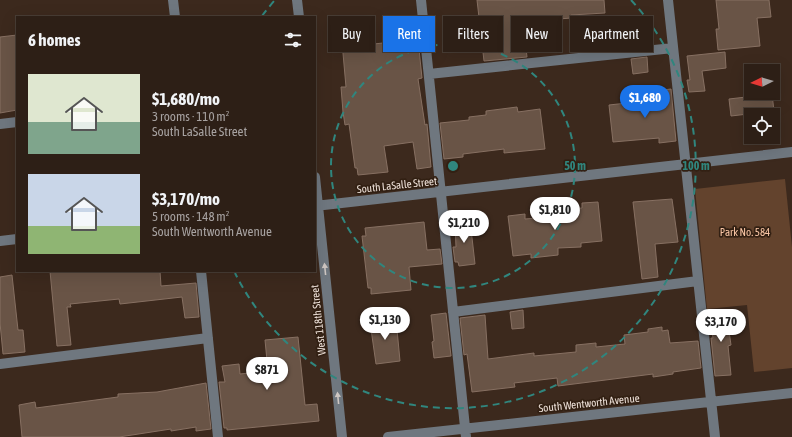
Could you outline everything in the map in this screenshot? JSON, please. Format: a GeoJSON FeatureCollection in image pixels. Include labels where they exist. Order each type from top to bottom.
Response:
{"type":"FeatureCollection","features":[{"type":"Feature","properties":{"kind":"street"},"geometry":{"type":"LineString","coordinates":[[173,0],[175,16]]}},
{"type":"Feature","properties":{"kind":"street"},"geometry":{"type":"LineString","coordinates":[[297,0],[299,16]]}},
{"type":"Feature","properties":{"kind":"street"},"geometry":{"type":"LineString","coordinates":[[421,0],[466,433]]}},
{"type":"Feature","properties":{"kind":"street"},"geometry":{"type":"LineString","coordinates":[[668,0],[715,437]]}},
{"type":"Feature","properties":{"kind":"street"},"geometry":{"type":"LineString","coordinates":[[429,74],[673,48]]}},
{"type":"Feature","properties":{"kind":"street"},"geometry":{"type":"LineString","coordinates":[[0,124],[16,122]]}},
{"type":"Feature","properties":{"kind":"street","name":"South LaSalle Street"},"geometry":{"type":"LineString","coordinates":[[317,206],[792,152]]}},
{"type":"Feature","properties":{"kind":"street","name":"West 118th Street"},"geometry":{"type":"LineString","coordinates":[[316,192],[342,437]]}},
{"type":"Feature","properties":{"kind":"street"},"geometry":{"type":"LineString","coordinates":[[0,241],[16,239]]}},
{"type":"Feature","properties":{"kind":"street"},"geometry":{"type":"LineString","coordinates":[[201,272],[218,437]]}},
{"type":"Feature","properties":{"kind":"street"},"geometry":{"type":"LineString","coordinates":[[453,312],[698,282]]}},
{"type":"Feature","properties":{"kind":"street"},"geometry":{"type":"LineString","coordinates":[[0,364],[208,338]]}},
{"type":"Feature","properties":{"kind":"street","name":"South Wentworth Avenue"},"geometry":{"type":"LineString","coordinates":[[388,437],[466,433],[792,393]]}},
{"type":"Feature","properties":{"kind":"green space","name":"Park No. 584"},"geometry":{"type":"Polygon","coordinates":[[[785,179],[792,247],[792,368],[754,372],[747,305],[707,309],[695,189],[785,179]]]}},
{"type":"Feature","properties":{"kind":"building"},"geometry":{"type":"Polygon","coordinates":[[[477,0],[604,0],[605,13],[571,15],[570,18],[562,19],[562,16],[511,16],[511,52],[526,52],[527,57],[484,61],[483,52],[503,52],[503,16],[479,16],[477,0]]]}},
{"type":"Feature","properties":{"kind":"building"},"geometry":{"type":"Polygon","coordinates":[[[716,0],[769,0],[771,17],[757,18],[760,46],[718,50],[716,29],[719,29],[716,0]]]}},
{"type":"Feature","properties":{"kind":"building"},"geometry":{"type":"Polygon","coordinates":[[[16,35],[16,110],[0,113],[0,37],[16,35]]]}},
{"type":"Feature","properties":{"kind":"building"},"geometry":{"type":"Polygon","coordinates":[[[383,43],[383,52],[419,52],[422,78],[418,79],[425,125],[427,124],[431,167],[417,169],[413,142],[384,146],[388,172],[358,175],[357,168],[355,168],[349,124],[345,125],[343,112],[341,87],[346,87],[343,52],[375,52],[375,44],[383,43]]]}},
{"type":"Feature","properties":{"kind":"building"},"geometry":{"type":"Polygon","coordinates":[[[725,52],[726,68],[702,71],[705,91],[689,92],[687,80],[690,80],[687,56],[725,52]]]}},
{"type":"Feature","properties":{"kind":"building"},"geometry":{"type":"Polygon","coordinates":[[[647,57],[648,72],[633,74],[631,59],[647,57]]]}},
{"type":"Feature","properties":{"kind":"building"},"geometry":{"type":"Polygon","coordinates":[[[671,89],[676,141],[659,143],[659,138],[613,142],[609,105],[636,102],[636,98],[655,96],[655,91],[671,89]]]}},
{"type":"Feature","properties":{"kind":"building"},"geometry":{"type":"Polygon","coordinates":[[[744,97],[744,100],[773,100],[774,108],[744,108],[744,114],[731,116],[729,99],[744,97]]]}},
{"type":"Feature","properties":{"kind":"building"},"geometry":{"type":"Polygon","coordinates":[[[517,107],[518,112],[540,109],[545,149],[504,153],[504,149],[463,154],[463,157],[444,159],[440,123],[469,120],[469,117],[486,115],[486,111],[517,107]]]}},
{"type":"Feature","properties":{"kind":"building"},"geometry":{"type":"Polygon","coordinates":[[[672,199],[678,242],[655,244],[658,277],[642,279],[633,202],[672,199]]]}},
{"type":"Feature","properties":{"kind":"building"},"geometry":{"type":"Polygon","coordinates":[[[598,202],[602,241],[581,243],[581,247],[558,248],[558,255],[531,258],[531,254],[513,256],[508,216],[525,214],[525,219],[561,216],[563,210],[582,208],[582,203],[598,202]]]}},
{"type":"Feature","properties":{"kind":"building"},"geometry":{"type":"Polygon","coordinates":[[[470,220],[475,264],[459,266],[458,262],[455,262],[453,247],[456,247],[455,222],[470,220]]]}},
{"type":"Feature","properties":{"kind":"building"},"geometry":{"type":"Polygon","coordinates":[[[424,222],[427,250],[440,249],[442,264],[409,267],[411,290],[371,294],[371,288],[368,288],[362,236],[366,236],[365,228],[424,222]]]}},
{"type":"Feature","properties":{"kind":"building"},"geometry":{"type":"Polygon","coordinates":[[[50,272],[160,272],[161,286],[196,283],[199,317],[185,318],[182,297],[120,304],[119,299],[70,304],[71,307],[67,307],[71,345],[57,346],[50,272]]]}},
{"type":"Feature","properties":{"kind":"building"},"geometry":{"type":"Polygon","coordinates":[[[12,275],[18,330],[23,330],[25,352],[3,354],[0,323],[0,277],[12,275]]]}},
{"type":"Feature","properties":{"kind":"building"},"geometry":{"type":"Polygon","coordinates":[[[523,310],[524,328],[512,329],[510,312],[523,310]]]}},
{"type":"Feature","properties":{"kind":"building"},"geometry":{"type":"Polygon","coordinates":[[[726,310],[731,345],[728,346],[731,375],[715,376],[711,338],[713,338],[709,313],[726,310]]]}},
{"type":"Feature","properties":{"kind":"building"},"geometry":{"type":"Polygon","coordinates":[[[446,313],[451,356],[434,358],[431,315],[446,313]]]}},
{"type":"Feature","properties":{"kind":"building"},"geometry":{"type":"Polygon","coordinates":[[[485,315],[488,359],[534,353],[534,356],[576,352],[576,345],[596,343],[596,347],[625,344],[624,335],[648,332],[648,329],[662,327],[662,331],[668,330],[670,343],[698,341],[701,368],[673,372],[673,374],[653,377],[653,374],[558,386],[557,378],[514,383],[515,387],[472,392],[467,354],[464,355],[460,318],[485,315]]]}},
{"type":"Feature","properties":{"kind":"building"},"geometry":{"type":"Polygon","coordinates":[[[396,319],[400,361],[376,364],[370,322],[396,319]]]}},
{"type":"Feature","properties":{"kind":"building"},"geometry":{"type":"Polygon","coordinates":[[[298,337],[305,405],[317,404],[319,421],[227,430],[227,428],[224,428],[219,382],[225,382],[222,366],[239,364],[240,374],[268,371],[265,340],[298,337]]]}},
{"type":"Feature","properties":{"kind":"building"},"geometry":{"type":"Polygon","coordinates":[[[206,383],[211,429],[196,431],[196,427],[171,431],[171,429],[119,437],[22,437],[19,405],[35,402],[36,408],[118,397],[118,394],[157,392],[206,383]]]}}]}
